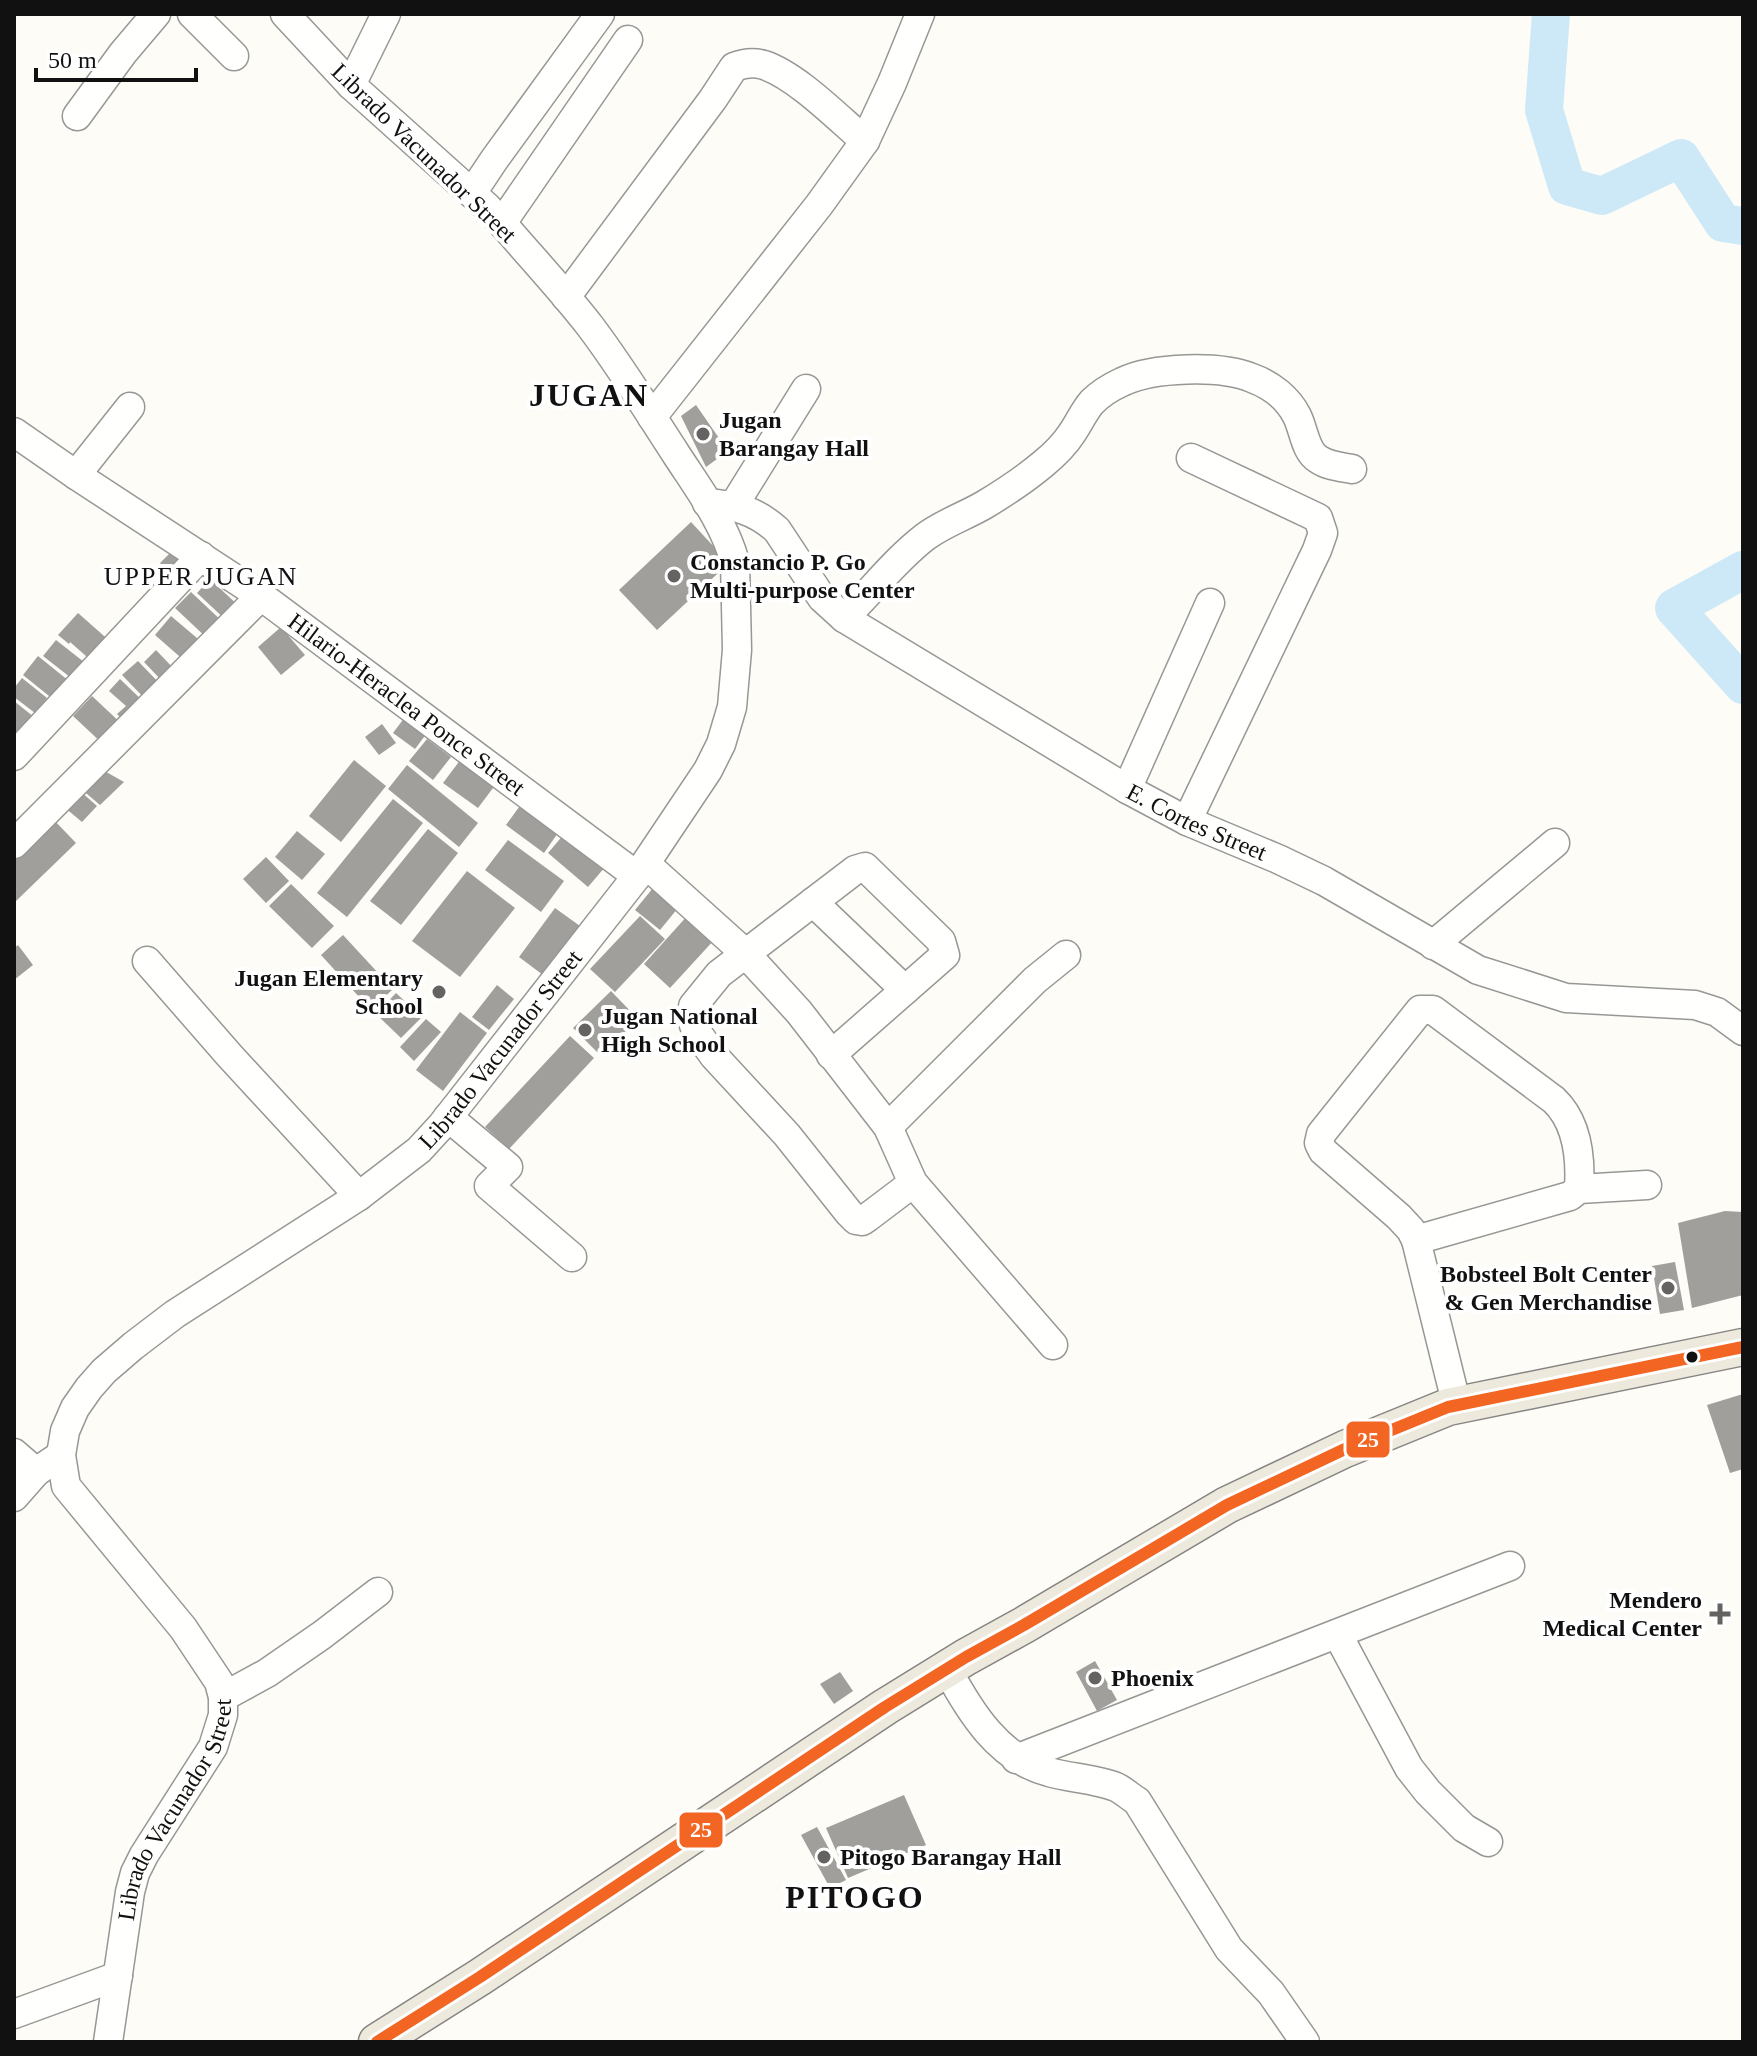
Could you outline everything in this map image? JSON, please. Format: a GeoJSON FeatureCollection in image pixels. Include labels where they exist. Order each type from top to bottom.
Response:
{"type":"FeatureCollection","features":[{"type":"Feature","properties":{"kind":"main road"},"geometry":{"type":"LineString","coordinates":[[422,2042],[952,1679],[1227,1505],[1345,1449],[1448,1407],[1743,1347]]}},
{"type":"Feature","properties":{"kind":"main road"},"geometry":{"type":"LineString","coordinates":[[377,2042],[480,1977],[885,1707],[952,1679],[1098,1606],[1163,1565],[1280,1499],[1424,1435],[1565,1401],[1743,1366]]}},
{"type":"Feature","properties":{"kind":"street"},"geometry":{"type":"LineString","coordinates":[[77,116],[156,14]]}},
{"type":"Feature","properties":{"kind":"street"},"geometry":{"type":"LineString","coordinates":[[192,14],[234,56]]}},
{"type":"Feature","properties":{"kind":"street","name":"Librado Vacunador Street"},"geometry":{"type":"LineString","coordinates":[[108,2042],[135,1873],[213,1747],[223,1715],[223,1697],[219,1682],[183,1628],[66,1486],[61,1455],[65,1431],[75,1408],[104,1371],[133,1346],[175,1314],[359,1196],[419,1150],[448,1117],[641,870],[708,770],[721,744],[732,707],[737,650],[735,562],[720,504],[652,417],[610,354],[566,297],[502,223],[351,85],[285,14]]}},
{"type":"Feature","properties":{"kind":"street"},"geometry":{"type":"LineString","coordinates":[[351,85],[386,14]]}},
{"type":"Feature","properties":{"kind":"street"},"geometry":{"type":"LineString","coordinates":[[472,193],[600,14]]}},
{"type":"Feature","properties":{"kind":"street"},"geometry":{"type":"LineString","coordinates":[[652,417],[819,205],[865,141],[892,83],[912,18]]}},
{"type":"Feature","properties":{"kind":"street"},"geometry":{"type":"LineString","coordinates":[[502,223],[628,40]]}},
{"type":"Feature","properties":{"kind":"street"},"geometry":{"type":"LineString","coordinates":[[566,297],[734,67],[753,63],[765,65],[783,75],[865,141]]}},
{"type":"Feature","properties":{"kind":"street"},"geometry":{"type":"LineString","coordinates":[[844,618],[904,555],[928,535],[986,504],[1045,463],[1071,435],[1090,404],[1123,381],[1151,372],[1229,372],[1270,386],[1287,400],[1297,416],[1315,458],[1329,465],[1352,469]]}},
{"type":"Feature","properties":{"kind":"street"},"geometry":{"type":"LineString","coordinates":[[720,504],[806,389]]}},
{"type":"Feature","properties":{"kind":"street"},"geometry":{"type":"LineString","coordinates":[[76,475],[130,407]]}},
{"type":"Feature","properties":{"kind":"street","name":"Hilario-Heraclea Ponce Street"},"geometry":{"type":"LineString","coordinates":[[14,432],[261,596],[641,870],[745,953],[799,1012],[888,1127],[913,1183],[1053,1345]]}},
{"type":"Feature","properties":{"kind":"street"},"geometry":{"type":"LineString","coordinates":[[1187,821],[1323,533],[1318,518],[1191,458]]}},
{"type":"Feature","properties":{"kind":"street","name":"E. Cortes Street"},"geometry":{"type":"LineString","coordinates":[[720,504],[754,513],[777,530],[822,598],[844,618],[1127,789],[1187,821],[1324,881],[1478,970],[1566,998],[1695,1005],[1717,1012],[1743,1031]]}},
{"type":"Feature","properties":{"kind":"street"},"geometry":{"type":"LineString","coordinates":[[14,756],[201,556]]}},
{"type":"Feature","properties":{"kind":"street"},"geometry":{"type":"LineString","coordinates":[[14,844],[261,596]]}},
{"type":"Feature","properties":{"kind":"street"},"geometry":{"type":"LineString","coordinates":[[1127,789],[1210,603]]}},
{"type":"Feature","properties":{"kind":"street"},"geometry":{"type":"LineString","coordinates":[[1433,945],[1555,843]]}},
{"type":"Feature","properties":{"kind":"street"},"geometry":{"type":"LineString","coordinates":[[831,1055],[945,955],[941,941],[865,867],[855,870],[719,974],[693,1006],[692,1019],[696,1031],[714,1056],[787,1135],[856,1220],[862,1221],[913,1183]]}},
{"type":"Feature","properties":{"kind":"street"},"geometry":{"type":"LineString","coordinates":[[813,902],[905,990]]}},
{"type":"Feature","properties":{"kind":"street"},"geometry":{"type":"LineString","coordinates":[[888,1127],[1035,980],[1066,955]]}},
{"type":"Feature","properties":{"kind":"street"},"geometry":{"type":"LineString","coordinates":[[147,961],[359,1196]]}},
{"type":"Feature","properties":{"kind":"street"},"geometry":{"type":"LineString","coordinates":[[1457,1406],[1411,1230],[1323,1151],[1319,1143],[1321,1134],[1420,1010],[1433,1010],[1565,1111],[1576,1139],[1579,1189]]}},
{"type":"Feature","properties":{"kind":"street"},"geometry":{"type":"LineString","coordinates":[[448,1117],[508,1167],[489,1186],[572,1257]]}},
{"type":"Feature","properties":{"kind":"street"},"geometry":{"type":"LineString","coordinates":[[1416,1240],[1570,1196],[1579,1189],[1647,1185]]}},
{"type":"Feature","properties":{"kind":"street"},"geometry":{"type":"LineString","coordinates":[[14,1453],[36,1472]]}},
{"type":"Feature","properties":{"kind":"street"},"geometry":{"type":"LineString","coordinates":[[14,1497],[36,1472],[61,1455]]}},
{"type":"Feature","properties":{"kind":"street"},"geometry":{"type":"LineString","coordinates":[[1016,1759],[1510,1566]]}},
{"type":"Feature","properties":{"kind":"street"},"geometry":{"type":"LineString","coordinates":[[223,1697],[267,1673],[378,1592]]}},
{"type":"Feature","properties":{"kind":"street"},"geometry":{"type":"LineString","coordinates":[[1338,1635],[1409,1768],[1464,1828],[1488,1842]]}},
{"type":"Feature","properties":{"kind":"street"},"geometry":{"type":"LineString","coordinates":[[952,1679],[981,1725],[1016,1759],[1049,1772],[1116,1787],[1137,1801],[1229,1949],[1271,1993],[1305,2042]]}},
{"type":"Feature","properties":{"kind":"street"},"geometry":{"type":"LineString","coordinates":[[14,2014],[118,1976]]}},
{"type":"Feature","properties":{"kind":"building","name":"Jugan Barangay Hall"},"geometry":{"type":"Polygon","coordinates":[[[696,405],[728,451],[706,467],[681,416],[696,405]]]}},
{"type":"Feature","properties":{"kind":"building","name":"Constancio P. Go Multi-purpose Center"},"geometry":{"type":"Polygon","coordinates":[[[691,522],[729,563],[657,630],[619,590],[691,522]]]}},
{"type":"Feature","properties":{"kind":"building"},"geometry":{"type":"Polygon","coordinates":[[[174,549],[189,564],[174,578],[160,563],[174,549]]]}},
{"type":"Feature","properties":{"kind":"building"},"geometry":{"type":"Polygon","coordinates":[[[210,579],[241,608],[228,622],[197,593],[210,579]]]}},
{"type":"Feature","properties":{"kind":"building"},"geometry":{"type":"Polygon","coordinates":[[[191,592],[225,624],[209,640],[175,608],[191,592]]]}},
{"type":"Feature","properties":{"kind":"building"},"geometry":{"type":"Polygon","coordinates":[[[78,613],[112,643],[94,663],[58,635],[78,613]]]}},
{"type":"Feature","properties":{"kind":"building"},"geometry":{"type":"Polygon","coordinates":[[[171,616],[204,644],[187,663],[155,635],[171,616]]]}},
{"type":"Feature","properties":{"kind":"building"},"geometry":{"type":"Polygon","coordinates":[[[281,627],[305,655],[281,675],[258,647],[281,627]]]}},
{"type":"Feature","properties":{"kind":"building"},"geometry":{"type":"Polygon","coordinates":[[[56,640],[84,662],[75,681],[43,656],[56,640]]]}},
{"type":"Feature","properties":{"kind":"building"},"geometry":{"type":"Polygon","coordinates":[[[156,650],[177,672],[165,684],[144,662],[156,650]]]}},
{"type":"Feature","properties":{"kind":"building"},"geometry":{"type":"Polygon","coordinates":[[[38,656],[69,681],[54,700],[23,675],[38,656]]]}},
{"type":"Feature","properties":{"kind":"building"},"geometry":{"type":"Polygon","coordinates":[[[138,661],[163,687],[148,702],[122,675],[138,661]]]}},
{"type":"Feature","properties":{"kind":"building"},"geometry":{"type":"Polygon","coordinates":[[[22,678],[47,698],[35,713],[14,697],[14,688],[22,678]]]}},
{"type":"Feature","properties":{"kind":"building"},"geometry":{"type":"Polygon","coordinates":[[[120,679],[146,704],[127,724],[117,714],[126,706],[109,691],[120,679]]]}},
{"type":"Feature","properties":{"kind":"building"},"geometry":{"type":"Polygon","coordinates":[[[92,696],[124,726],[105,746],[73,716],[92,696]]]}},
{"type":"Feature","properties":{"kind":"building"},"geometry":{"type":"Polygon","coordinates":[[[14,701],[34,717],[19,737],[14,733],[14,701]]]}},
{"type":"Feature","properties":{"kind":"building"},"geometry":{"type":"Polygon","coordinates":[[[405,717],[427,733],[415,749],[393,733],[405,717]]]}},
{"type":"Feature","properties":{"kind":"building"},"geometry":{"type":"Polygon","coordinates":[[[382,724],[396,743],[379,755],[365,737],[382,724]]]}},
{"type":"Feature","properties":{"kind":"building"},"geometry":{"type":"Polygon","coordinates":[[[427,739],[451,757],[433,780],[409,761],[427,739]]]}},
{"type":"Feature","properties":{"kind":"building"},"geometry":{"type":"Polygon","coordinates":[[[461,759],[496,784],[478,808],[443,783],[461,759]]]}},
{"type":"Feature","properties":{"kind":"building"},"geometry":{"type":"Polygon","coordinates":[[[354,760],[386,786],[341,842],[309,816],[354,760]]]}},
{"type":"Feature","properties":{"kind":"building"},"geometry":{"type":"Polygon","coordinates":[[[407,765],[478,823],[459,847],[388,789],[407,765]]]}},
{"type":"Feature","properties":{"kind":"building"},"geometry":{"type":"Polygon","coordinates":[[[101,769],[124,782],[100,805],[80,788],[101,769]]]}},
{"type":"Feature","properties":{"kind":"building"},"geometry":{"type":"Polygon","coordinates":[[[79,790],[97,806],[82,822],[64,807],[79,790]]]}},
{"type":"Feature","properties":{"kind":"building"},"geometry":{"type":"Polygon","coordinates":[[[393,799],[423,823],[347,917],[317,893],[393,799]]]}},
{"type":"Feature","properties":{"kind":"building"},"geometry":{"type":"Polygon","coordinates":[[[522,803],[560,830],[544,853],[506,825],[522,803]]]}},
{"type":"Feature","properties":{"kind":"building"},"geometry":{"type":"Polygon","coordinates":[[[53,819],[76,843],[14,903],[14,856],[53,819]]]}},
{"type":"Feature","properties":{"kind":"building"},"geometry":{"type":"Polygon","coordinates":[[[428,829],[458,853],[401,925],[370,901],[428,829]]]}},
{"type":"Feature","properties":{"kind":"building"},"geometry":{"type":"Polygon","coordinates":[[[297,831],[325,854],[302,880],[275,857],[297,831]]]}},
{"type":"Feature","properties":{"kind":"building"},"geometry":{"type":"Polygon","coordinates":[[[565,833],[605,867],[588,887],[548,853],[565,833]]]}},
{"type":"Feature","properties":{"kind":"building"},"geometry":{"type":"Polygon","coordinates":[[[508,840],[564,881],[541,912],[485,870],[508,840]]]}},
{"type":"Feature","properties":{"kind":"building"},"geometry":{"type":"Polygon","coordinates":[[[266,857],[289,881],[266,903],[243,879],[266,857]]]}},
{"type":"Feature","properties":{"kind":"building"},"geometry":{"type":"Polygon","coordinates":[[[467,871],[515,908],[460,977],[412,941],[467,871]]]}},
{"type":"Feature","properties":{"kind":"building"},"geometry":{"type":"Polygon","coordinates":[[[291,884],[334,926],[312,948],[269,906],[291,884]]]}},
{"type":"Feature","properties":{"kind":"building"},"geometry":{"type":"Polygon","coordinates":[[[653,888],[678,908],[660,930],[635,910],[653,888]]]}},
{"type":"Feature","properties":{"kind":"building"},"geometry":{"type":"Polygon","coordinates":[[[555,908],[580,926],[543,975],[519,957],[555,908]]]}},
{"type":"Feature","properties":{"kind":"building"},"geometry":{"type":"Polygon","coordinates":[[[688,915],[715,939],[670,988],[644,964],[688,915]]]}},
{"type":"Feature","properties":{"kind":"building"},"geometry":{"type":"Polygon","coordinates":[[[640,916],[665,939],[615,992],[590,969],[640,916]]]}},
{"type":"Feature","properties":{"kind":"building"},"geometry":{"type":"Polygon","coordinates":[[[343,935],[393,989],[371,1010],[321,955],[343,935]]]}},
{"type":"Feature","properties":{"kind":"building"},"geometry":{"type":"Polygon","coordinates":[[[18,945],[33,965],[14,980],[14,948],[18,945]]]}},
{"type":"Feature","properties":{"kind":"building"},"geometry":{"type":"Polygon","coordinates":[[[497,985],[514,999],[489,1030],[472,1017],[497,985]]]}},
{"type":"Feature","properties":{"kind":"building"},"geometry":{"type":"Polygon","coordinates":[[[611,991],[638,1019],[601,1056],[573,1028],[611,991]]]}},
{"type":"Feature","properties":{"kind":"building"},"geometry":{"type":"Polygon","coordinates":[[[396,993],[422,1017],[401,1038],[376,1014],[396,993]]]}},
{"type":"Feature","properties":{"kind":"building"},"geometry":{"type":"Polygon","coordinates":[[[460,1012],[487,1033],[443,1091],[416,1070],[460,1012]]]}},
{"type":"Feature","properties":{"kind":"building"},"geometry":{"type":"Polygon","coordinates":[[[426,1019],[441,1032],[414,1061],[400,1047],[426,1019]]]}},
{"type":"Feature","properties":{"kind":"building"},"geometry":{"type":"Polygon","coordinates":[[[570,1036],[594,1058],[509,1149],[485,1127],[570,1036]]]}},
{"type":"Feature","properties":{"kind":"building"},"geometry":{"type":"Polygon","coordinates":[[[1725,1211],[1743,1212],[1743,1295],[1692,1308],[1678,1223],[1725,1211]]]}},
{"type":"Feature","properties":{"kind":"building","name":"Bobsteel Bolt Center & Gen Merchandise"},"geometry":{"type":"Polygon","coordinates":[[[1675,1262],[1684,1310],[1660,1314],[1652,1266],[1675,1262]]]}},
{"type":"Feature","properties":{"kind":"building"},"geometry":{"type":"Polygon","coordinates":[[[1743,1394],[1743,1469],[1730,1473],[1707,1405],[1743,1394]]]}},
{"type":"Feature","properties":{"kind":"building"},"geometry":{"type":"Polygon","coordinates":[[[1095,1661],[1117,1700],[1097,1711],[1076,1672],[1095,1661]]]}},
{"type":"Feature","properties":{"kind":"building"},"geometry":{"type":"Polygon","coordinates":[[[840,1672],[853,1691],[834,1704],[820,1684],[840,1672]]]}},
{"type":"Feature","properties":{"kind":"building"},"geometry":{"type":"Polygon","coordinates":[[[904,1795],[926,1845],[848,1878],[826,1828],[904,1795]]]}},
{"type":"Feature","properties":{"kind":"building","name":"Pitogo Barangay Hall"},"geometry":{"type":"Polygon","coordinates":[[[817,1827],[846,1880],[830,1888],[801,1835],[817,1827]]]}},
{"type":"Feature","properties":{"kind":"waterway"},"geometry":{"type":"LineString","coordinates":[[1551,14],[1544,110],[1567,186],[1602,196],[1681,158],[1723,223],[1743,226]]}},
{"type":"Feature","properties":{"kind":"waterway"},"geometry":{"type":"LineString","coordinates":[[1743,570],[1674,608],[1743,685]]}},
{"type":"Feature","properties":{"kind":"transit line","name":"25"},"geometry":{"type":"LineString","coordinates":[[377,2042],[480,1977],[885,1707],[1227,1505],[1345,1449],[1448,1407],[1743,1347]]}},
{"type":"Feature","properties":{"kind":"place","name":"Jugan Barangay Hall"},"geometry":{"type":"Point","coordinates":[703,434]}},
{"type":"Feature","properties":{"kind":"place","name":"Constancio P. Go Multi-purpose Center"},"geometry":{"type":"Point","coordinates":[674,576]}},
{"type":"Feature","properties":{"kind":"place","name":"Jugan Elementary School"},"geometry":{"type":"Point","coordinates":[439,992]}},
{"type":"Feature","properties":{"kind":"place","name":"Jugan National High School"},"geometry":{"type":"Point","coordinates":[585,1030]}},
{"type":"Feature","properties":{"kind":"place","name":"Bobsteel Bolt Center & Gen Merchandise"},"geometry":{"type":"Point","coordinates":[1668,1288]}},
{"type":"Feature","properties":{"kind":"place","name":"Mendero Medical Center"},"geometry":{"type":"Point","coordinates":[1720,1614]}},
{"type":"Feature","properties":{"kind":"place","name":"Phoenix"},"geometry":{"type":"Point","coordinates":[1095,1678]}},
{"type":"Feature","properties":{"kind":"place","name":"Pitogo Barangay Hall"},"geometry":{"type":"Point","coordinates":[824,1857]}},
{"type":"Feature","properties":{"kind":"district","name":"JUGAN"},"geometry":{"type":"Point","coordinates":[589,395]}},
{"type":"Feature","properties":{"kind":"district","name":"UPPER JUGAN"},"geometry":{"type":"Point","coordinates":[201,576]}},
{"type":"Feature","properties":{"kind":"district","name":"PITOGO"},"geometry":{"type":"Point","coordinates":[855,1897]}}]}
